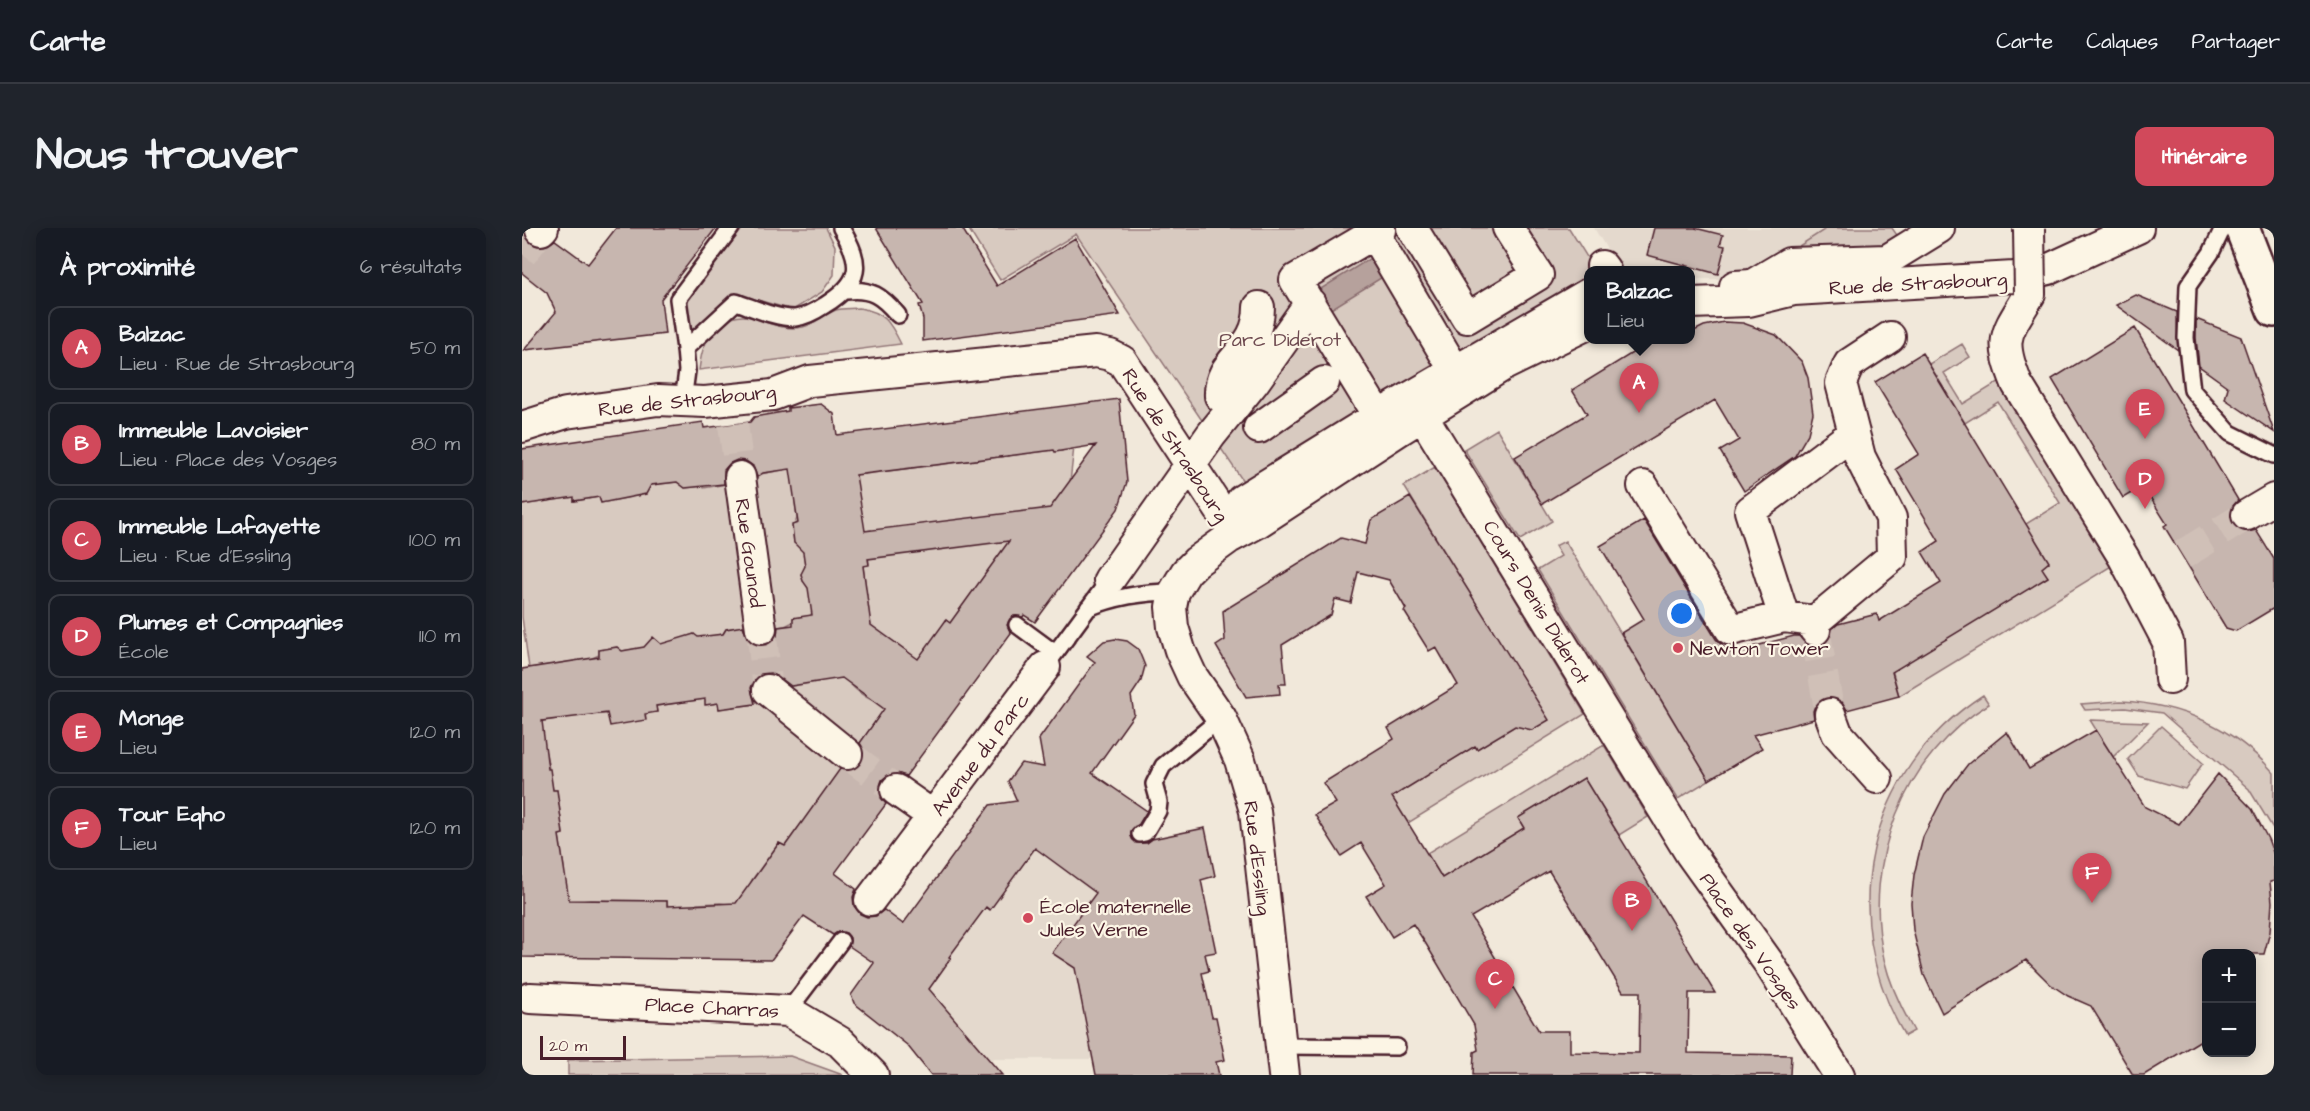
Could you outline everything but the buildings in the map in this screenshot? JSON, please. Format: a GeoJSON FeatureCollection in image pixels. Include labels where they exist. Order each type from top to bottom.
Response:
{"type":"FeatureCollection","features":[{"type":"Feature","properties":{"kind":"main road"},"geometry":{"type":"LineString","coordinates":[[2242,228],[2274,310]]}},
{"type":"Feature","properties":{"kind":"street"},"geometry":{"type":"LineString","coordinates":[[1412,228],[1467,318],[1538,275],[1508,228]]}},
{"type":"Feature","properties":{"kind":"street"},"geometry":{"type":"LineString","coordinates":[[1695,287],[1752,285],[1789,263],[1887,260],[1939,228]]}},
{"type":"Feature","properties":{"kind":"street","name":"Rue de Strasbourg"},"geometry":{"type":"LineString","coordinates":[[1695,303],[1749,301],[1794,290],[2024,276],[2049,269],[2138,228]]}},
{"type":"Feature","properties":{"kind":"street"},"geometry":{"type":"LineString","coordinates":[[2029,229],[2030,294],[2007,332],[2006,352],[2010,366],[2017,384],[2124,558],[2168,642],[2170,679]]}},
{"type":"Feature","properties":{"kind":"street"},"geometry":{"type":"LineString","coordinates":[[1378,416],[1295,280],[1377,232],[1455,371]]}},
{"type":"Feature","properties":{"kind":"street"},"geometry":{"type":"LineString","coordinates":[[1242,500],[1378,416],[1417,406],[1455,371],[1584,296]]}},
{"type":"Feature","properties":{"kind":"street","name":"Avenue du Parc"},"geometry":{"type":"LineString","coordinates":[[1109,580],[1211,435],[1310,303]]}},
{"type":"Feature","properties":{"kind":"street"},"geometry":{"type":"LineString","coordinates":[[1259,307],[1259,319],[1250,343],[1222,384],[1249,387],[1283,411]]}},
{"type":"Feature","properties":{"kind":"street","name":"Rue de Strasbourg"},"geometry":{"type":"LineString","coordinates":[[1229,538],[1257,523],[1417,406],[1584,326]]}},
{"type":"Feature","properties":{"kind":"street"},"geometry":{"type":"LineString","coordinates":[[1643,486],[1731,630],[1784,616],[1815,625],[1892,557],[1891,518],[1860,457],[1841,382],[1849,364],[1890,338]]}},
{"type":"Feature","properties":{"kind":"street","name":"Rue de Strasbourg"},"geometry":{"type":"LineString","coordinates":[[522,427],[566,413],[658,400],[705,402],[732,412],[810,381],[1096,352],[1110,355],[1122,362],[1230,525],[1229,538]]}},
{"type":"Feature","properties":{"kind":"street"},"geometry":{"type":"LineString","coordinates":[[1259,428],[1324,382]]}},
{"type":"Feature","properties":{"kind":"street","name":"Cours Denis Diderot"},"geometry":{"type":"LineString","coordinates":[[1417,406],[1663,808]]}},
{"type":"Feature","properties":{"kind":"street"},"geometry":{"type":"LineString","coordinates":[[1784,616],[1750,511],[1854,433]]}},
{"type":"Feature","properties":{"kind":"street","name":"Rue Gounod"},"geometry":{"type":"LineString","coordinates":[[740,477],[761,629]]}},
{"type":"Feature","properties":{"kind":"street"},"geometry":{"type":"LineString","coordinates":[[2247,515],[2274,499]]}},
{"type":"Feature","properties":{"kind":"street"},"geometry":{"type":"LineString","coordinates":[[1174,592],[1186,572],[1196,562],[1229,538]]}},
{"type":"Feature","properties":{"kind":"street","name":"Rue d'Essling"},"geometry":{"type":"LineString","coordinates":[[1174,592],[1171,607],[1173,627],[1180,650],[1192,676],[1221,718],[1240,760],[1255,811],[1282,1061]]}},
{"type":"Feature","properties":{"kind":"street","name":"Avenue du Parc"},"geometry":{"type":"LineString","coordinates":[[870,900],[1050,660]]}},
{"type":"Feature","properties":{"kind":"street"},"geometry":{"type":"LineString","coordinates":[[768,690],[847,754]]}},
{"type":"Feature","properties":{"kind":"street"},"geometry":{"type":"LineString","coordinates":[[1830,714],[1837,733],[1877,778]]}},
{"type":"Feature","properties":{"kind":"street"},"geometry":{"type":"LineString","coordinates":[[896,789],[933,816]]}},
{"type":"Feature","properties":{"kind":"street","name":"Place des Vosges"},"geometry":{"type":"LineString","coordinates":[[1663,808],[1690,853],[1768,962],[1839,1075]]}},
{"type":"Feature","properties":{"kind":"street","name":"Place Charras"},"geometry":{"type":"LineString","coordinates":[[530,998],[788,1011],[840,1042],[873,1075]]}},
{"type":"Feature","properties":{"kind":"lane"},"geometry":{"type":"LineString","coordinates":[[683,401],[687,371],[678,299],[731,228]]}},
{"type":"Feature","properties":{"kind":"lane"},"geometry":{"type":"LineString","coordinates":[[841,228],[853,249],[856,261],[853,276],[846,291]]}},
{"type":"Feature","properties":{"kind":"lane"},"geometry":{"type":"LineString","coordinates":[[2223,228],[2211,253],[2188,286],[2186,338],[2192,390],[2230,433],[2274,455]]}},
{"type":"Feature","properties":{"kind":"lane"},"geometry":{"type":"LineString","coordinates":[[685,349],[736,302],[795,318],[814,312],[846,291],[862,289],[877,294],[898,315]]}},
{"type":"Feature","properties":{"kind":"lane","name":"Avenue du Parc"},"geometry":{"type":"LineString","coordinates":[[1050,660],[1109,580]]}},
{"type":"Feature","properties":{"kind":"lane"},"geometry":{"type":"LineString","coordinates":[[1088,608],[1114,598],[1150,592],[1174,592]]}},
{"type":"Feature","properties":{"kind":"lane"},"geometry":{"type":"LineString","coordinates":[[1017,625],[1050,660]]}},
{"type":"Feature","properties":{"kind":"lane"},"geometry":{"type":"LineString","coordinates":[[1140,834],[1145,833],[1156,817],[1159,802],[1154,784],[1163,766],[1221,718]]}},
{"type":"Feature","properties":{"kind":"lane"},"geometry":{"type":"LineString","coordinates":[[788,1011],[841,941]]}},
{"type":"Feature","properties":{"kind":"lane"},"geometry":{"type":"LineString","coordinates":[[1282,1061],[1397,1047]]}},
{"type":"Feature","properties":{"kind":"shaded area"},"geometry":{"type":"Polygon","coordinates":[[[1594,228],[1827,228],[1750,279],[1695,279],[1695,266],[1618,266],[1594,228]]]}},
{"type":"Feature","properties":{"kind":"shaded area"},"geometry":{"type":"Polygon","coordinates":[[[1377,254],[1389,273],[1323,314],[1311,295],[1377,254]]]}},
{"type":"Feature","properties":{"kind":"shaded area","name":"École maternelle Jules Verne"},"geometry":{"type":"Polygon","coordinates":[[[1102,780],[1150,814],[1147,824],[1057,947],[1058,956],[1075,968],[1094,1059],[988,1059],[947,1009],[932,998],[934,994],[926,987],[941,973],[951,959],[949,956],[986,907],[990,909],[1014,863],[1102,780]]]}},
{"type":"Feature","properties":{"kind":"green space"},"geometry":{"type":"Polygon","coordinates":[[[743,228],[826,228],[835,246],[834,275],[822,292],[793,310],[733,293],[697,331],[689,328],[685,302],[743,228]]]}},
{"type":"Feature","properties":{"kind":"green space","name":"Parc Diderot"},"geometry":{"type":"Polygon","coordinates":[[[968,228],[1569,228],[1593,266],[1584,266],[1584,280],[1247,487],[1076,234],[1000,280],[968,228]]]}},
{"type":"Feature","properties":{"kind":"green space"},"geometry":{"type":"Polygon","coordinates":[[[1827,228],[1892,228],[1899,238],[1881,252],[1805,255],[1799,246],[1827,228]]]}},
{"type":"Feature","properties":{"kind":"green space"},"geometry":{"type":"Polygon","coordinates":[[[859,308],[875,312],[886,319],[901,344],[699,370],[702,353],[711,334],[722,324],[735,317],[750,317],[782,327],[796,328],[808,326],[836,310],[859,308]]]}},
{"type":"Feature","properties":{"kind":"green space"},"geometry":{"type":"Polygon","coordinates":[[[1962,344],[1970,357],[1944,373],[1963,404],[2000,381],[2113,565],[1899,696],[1892,669],[1896,669],[2048,577],[2041,568],[2049,562],[2026,524],[2060,503],[1998,402],[1965,423],[1929,364],[1962,344]]]}},
{"type":"Feature","properties":{"kind":"green space"},"geometry":{"type":"Polygon","coordinates":[[[1497,429],[1552,521],[1520,540],[1464,449],[1497,429]]]}},
{"type":"Feature","properties":{"kind":"green space"},"geometry":{"type":"Polygon","coordinates":[[[1062,446],[1074,447],[1070,482],[1027,541],[1002,551],[950,623],[946,620],[923,666],[899,645],[871,629],[863,566],[869,564],[871,530],[865,531],[842,472],[864,474],[1054,450],[1055,452],[1062,451],[1062,446]]]}},
{"type":"Feature","properties":{"kind":"green space"},"geometry":{"type":"Polygon","coordinates":[[[1435,467],[1585,714],[1408,823],[1392,797],[1475,746],[1477,749],[1515,726],[1532,730],[1548,720],[1404,486],[1435,467]]]}},
{"type":"Feature","properties":{"kind":"green space"},"geometry":{"type":"Polygon","coordinates":[[[793,468],[802,500],[795,502],[797,518],[792,526],[794,543],[802,546],[806,570],[801,574],[803,581],[807,583],[814,610],[810,616],[793,618],[793,622],[785,626],[746,631],[744,626],[726,629],[723,634],[697,639],[694,634],[662,646],[655,640],[650,641],[647,647],[622,651],[617,647],[599,650],[599,655],[590,659],[529,668],[522,617],[522,505],[574,497],[574,501],[599,497],[601,503],[646,494],[651,485],[677,482],[685,488],[703,486],[704,488],[755,479],[760,474],[793,468]]]}},
{"type":"Feature","properties":{"kind":"green space"},"geometry":{"type":"Polygon","coordinates":[[[1565,541],[1709,780],[1678,799],[1538,570],[1561,556],[1555,546],[1565,541]]]}},
{"type":"Feature","properties":{"kind":"green space"},"geometry":{"type":"Polygon","coordinates":[[[843,673],[850,684],[861,693],[885,704],[884,710],[785,846],[779,843],[752,880],[740,906],[720,903],[697,904],[697,907],[668,907],[667,901],[590,900],[565,903],[564,867],[559,835],[563,834],[557,790],[553,790],[546,753],[530,723],[583,715],[657,712],[656,706],[705,699],[706,705],[718,703],[719,709],[755,704],[754,692],[817,682],[843,673]]]}},
{"type":"Feature","properties":{"kind":"green space"},"geometry":{"type":"Polygon","coordinates":[[[1983,695],[1989,704],[1959,726],[1934,752],[1913,782],[1896,814],[1885,849],[1879,885],[1879,922],[1889,978],[1914,1031],[1905,1036],[1883,991],[1871,943],[1868,896],[1874,849],[1888,805],[1912,763],[1943,726],[1983,695]]]}},
{"type":"Feature","properties":{"kind":"green space"},"geometry":{"type":"Polygon","coordinates":[[[2121,701],[2165,707],[2205,721],[2242,743],[2259,757],[2274,773],[2274,830],[2249,789],[2162,713],[2125,708],[2085,710],[2081,704],[2121,701]]]}},
{"type":"Feature","properties":{"kind":"green space"},"geometry":{"type":"Polygon","coordinates":[[[2090,720],[2148,722],[2113,757],[2090,720]]]}},
{"type":"Feature","properties":{"kind":"green space"},"geometry":{"type":"Polygon","coordinates":[[[2161,726],[2203,763],[2185,789],[2139,776],[2128,759],[2161,726]]]}},
{"type":"Feature","properties":{"kind":"green space"},"geometry":{"type":"Polygon","coordinates":[[[1604,745],[1648,817],[1619,835],[1584,778],[1518,818],[1524,828],[1442,878],[1427,853],[1604,745]]]}},
{"type":"Feature","properties":{"kind":"green space"},"geometry":{"type":"Polygon","coordinates":[[[790,1056],[843,1075],[568,1075],[568,1060],[790,1056]]]}},
{"type":"Feature","properties":{"kind":"tunnel"},"geometry":{"type":"LineString","coordinates":[[522,254],[541,230]]}},
{"type":"Feature","properties":{"kind":"tunnel"},"geometry":{"type":"LineString","coordinates":[[733,424],[740,477]]}},
{"type":"Feature","properties":{"kind":"tunnel"},"geometry":{"type":"LineString","coordinates":[[2182,555],[2247,515]]}},
{"type":"Feature","properties":{"kind":"tunnel"},"geometry":{"type":"LineString","coordinates":[[761,629],[768,690]]}},
{"type":"Feature","properties":{"kind":"tunnel"},"geometry":{"type":"LineString","coordinates":[[1815,630],[1830,714]]}},
{"type":"Feature","properties":{"kind":"tunnel"},"geometry":{"type":"LineString","coordinates":[[847,754],[896,790]]}},
{"type":"Feature","properties":{"kind":"place","name":"Balzac"},"geometry":{"type":"Point","coordinates":[1639,413]}},
{"type":"Feature","properties":{"kind":"place","name":"Monge"},"geometry":{"type":"Point","coordinates":[2145,439]}},
{"type":"Feature","properties":{"kind":"place","name":"Plumes et Compagnies"},"geometry":{"type":"Point","coordinates":[2145,509]}},
{"type":"Feature","properties":{"kind":"place","name":"Newton Tower"},"geometry":{"type":"Point","coordinates":[1678,648]}},
{"type":"Feature","properties":{"kind":"place","name":"Tour Eqho"},"geometry":{"type":"Point","coordinates":[2092,903]}},
{"type":"Feature","properties":{"kind":"place","name":"École maternelle Jules Verne"},"geometry":{"type":"Point","coordinates":[1028,918]}},
{"type":"Feature","properties":{"kind":"place","name":"Immeuble Lavoisier"},"geometry":{"type":"Point","coordinates":[1632,931]}},
{"type":"Feature","properties":{"kind":"place","name":"Immeuble Lafayette"},"geometry":{"type":"Point","coordinates":[1495,1009]}}]}
